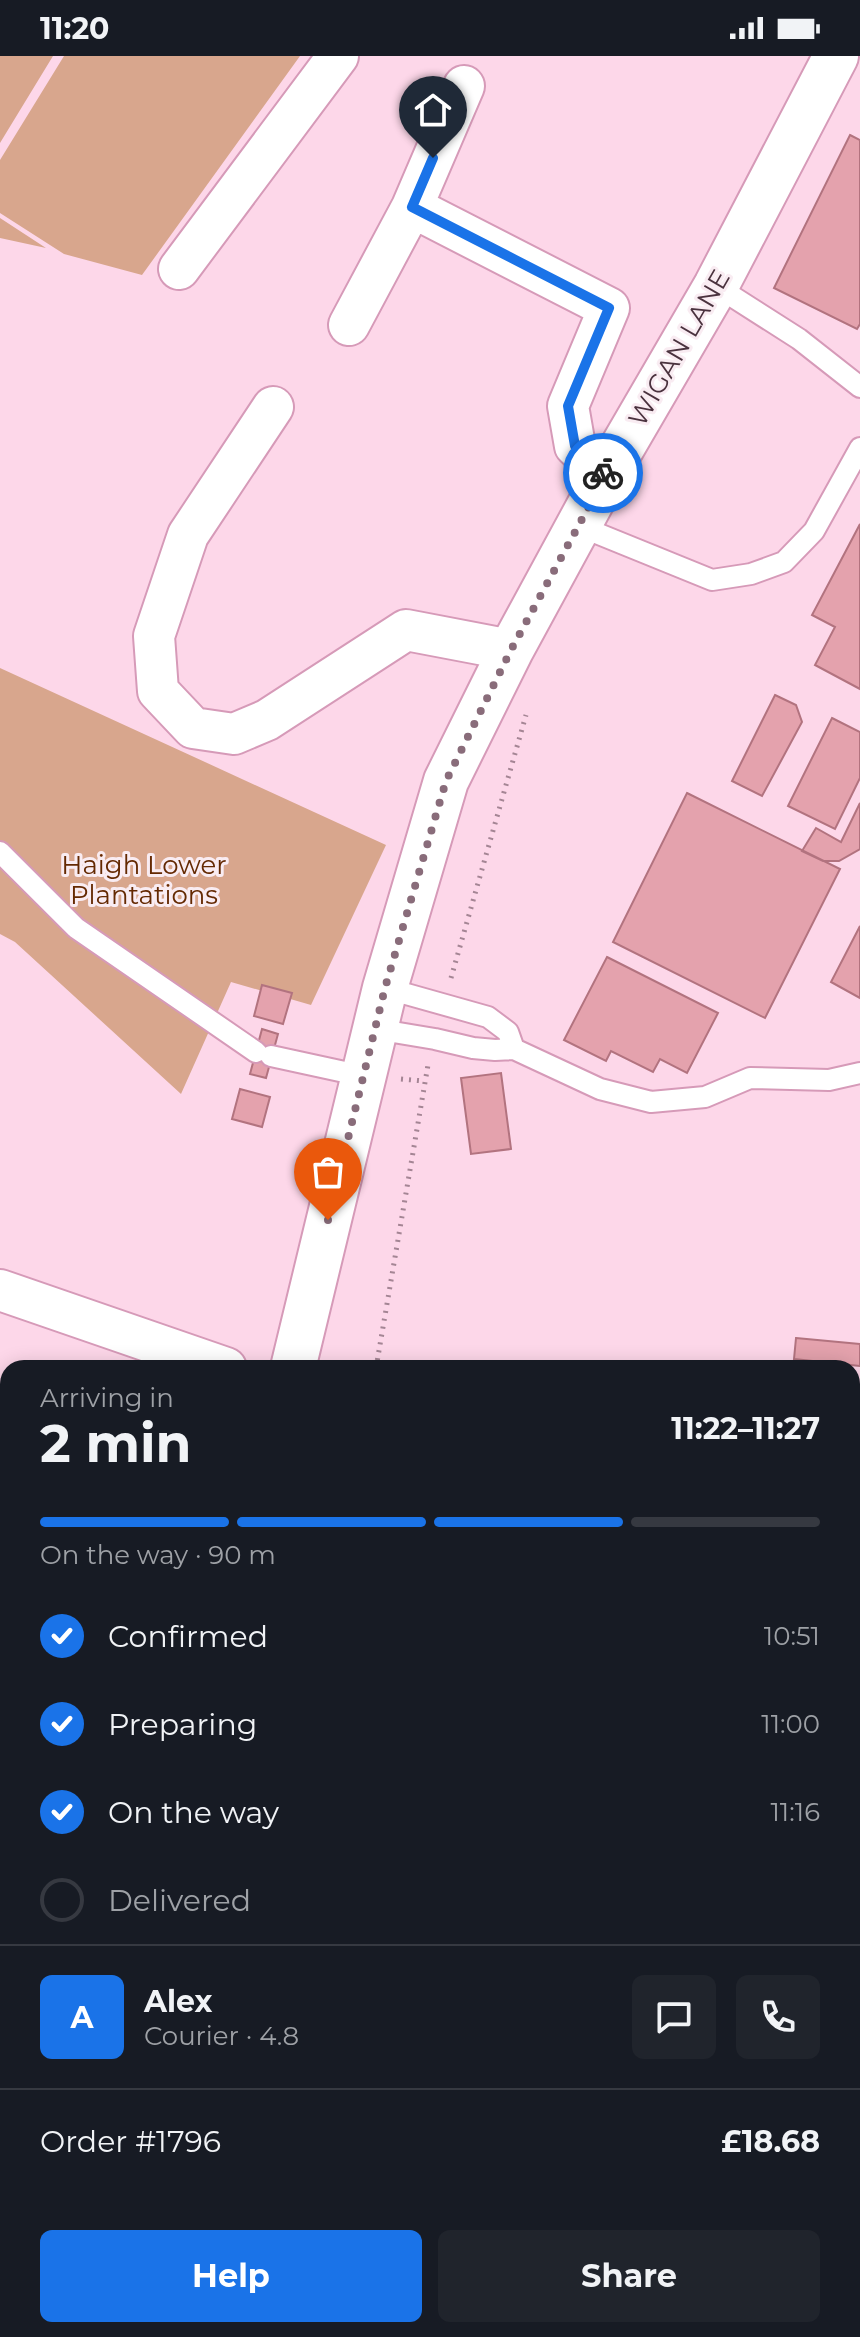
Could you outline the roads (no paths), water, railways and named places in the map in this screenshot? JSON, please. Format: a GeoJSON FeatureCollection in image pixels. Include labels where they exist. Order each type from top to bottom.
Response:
{"type":"FeatureCollection","features":[{"type":"Feature","properties":{"kind":"highway","name":"WIGAN LANE"},"geometry":{"type":"LineString","coordinates":[[295,1360],[385,988],[446,781],[511,650],[606,475],[716,286],[836,56]]}},
{"type":"Feature","properties":{"kind":"street"},"geometry":{"type":"LineString","coordinates":[[179,269],[338,56]]}},
{"type":"Feature","properties":{"kind":"street"},"geometry":{"type":"LineString","coordinates":[[349,325],[412,207],[464,86]]}},
{"type":"Feature","properties":{"kind":"street"},"geometry":{"type":"LineString","coordinates":[[412,207],[609,308],[568,406],[575,446],[606,475]]}},
{"type":"Feature","properties":{"kind":"street"},"geometry":{"type":"LineString","coordinates":[[273,407],[188,535],[154,636],[158,691],[193,728],[234,734],[267,720],[406,630],[511,650]]}},
{"type":"Feature","properties":{"kind":"street"},"geometry":{"type":"LineString","coordinates":[[0,1290],[203,1360]]}},
{"type":"Feature","properties":{"kind":"lane"},"geometry":{"type":"LineString","coordinates":[[716,286],[799,339],[860,387]]}},
{"type":"Feature","properties":{"kind":"lane"},"geometry":{"type":"LineString","coordinates":[[579,526],[712,580],[751,574],[784,562],[814,531],[860,448]]}},
{"type":"Feature","properties":{"kind":"lane"},"geometry":{"type":"LineString","coordinates":[[0,852],[76,928],[264,1054],[363,1076]]}},
{"type":"Feature","properties":{"kind":"lane"},"geometry":{"type":"LineString","coordinates":[[385,988],[488,1017],[508,1032],[514,1049]]}},
{"type":"Feature","properties":{"kind":"lane"},"geometry":{"type":"LineString","coordinates":[[375,1029],[473,1048],[514,1049],[600,1089],[651,1102],[705,1097],[750,1078],[829,1080],[860,1073]]}},
{"type":"Feature","properties":{"kind":"park label","name":"Haigh Lower Plantations"},"geometry":{"type":"Point","coordinates":[144,880]}}]}
